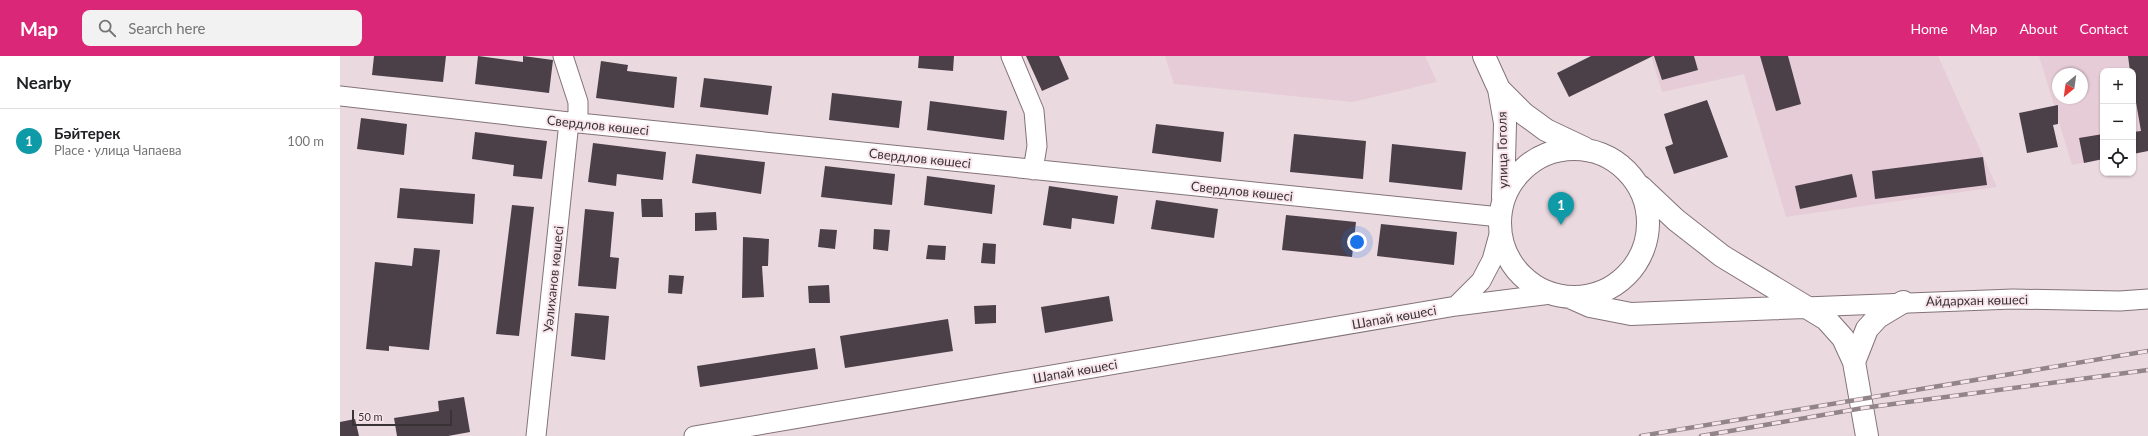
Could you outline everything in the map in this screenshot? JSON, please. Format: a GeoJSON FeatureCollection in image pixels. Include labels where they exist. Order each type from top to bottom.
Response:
{"type":"FeatureCollection","features":[{"type":"Feature","properties":{"kind":"main road"},"geometry":{"type":"LineString","coordinates":[[1484,56],[1499,89]]}},
{"type":"Feature","properties":{"kind":"main road","name":"улица Гоголя"},"geometry":{"type":"LineString","coordinates":[[1499,89],[1524,114],[1546,130],[1616,162],[1676,220],[1722,256],[1826,319],[1843,338],[1854,362],[1867,436]]}},
{"type":"Feature","properties":{"kind":"main road","name":"улица Гоголя"},"geometry":{"type":"LineString","coordinates":[[1499,89],[1505,123],[1501,217],[1509,258],[1516,270],[1532,284],[1590,306],[1630,314],[1805,307]]}},
{"type":"Feature","properties":{"kind":"main road"},"geometry":{"type":"LineString","coordinates":[[1501,217],[1515,178],[1536,160],[1563,150],[1591,151]]}},
{"type":"Feature","properties":{"kind":"main road"},"geometry":{"type":"LineString","coordinates":[[1561,296],[1592,295],[1611,288],[1627,275],[1636,264],[1643,251],[1648,223],[1642,194],[1635,182]]}},
{"type":"Feature","properties":{"kind":"main road"},"geometry":{"type":"LineString","coordinates":[[1854,362],[1867,329],[1878,317],[1904,302]]}},
{"type":"Feature","properties":{"kind":"street","name":"Уәлиханов көшесі"},"geometry":{"type":"LineString","coordinates":[[536,436],[574,123],[578,102],[563,56]]}},
{"type":"Feature","properties":{"kind":"street"},"geometry":{"type":"LineString","coordinates":[[1011,56],[1034,111],[1037,146],[1033,170]]}},
{"type":"Feature","properties":{"kind":"street","name":"Свердлов көшесі"},"geometry":{"type":"LineString","coordinates":[[340,96],[574,123],[1501,217]]}},
{"type":"Feature","properties":{"kind":"street"},"geometry":{"type":"LineString","coordinates":[[1456,306],[1481,280],[1492,260],[1501,217]]}},
{"type":"Feature","properties":{"kind":"street","name":"Шапай көшесі"},"geometry":{"type":"LineString","coordinates":[[694,436],[1456,306],[1561,296]]}},
{"type":"Feature","properties":{"kind":"street","name":"Айдархан көшесі"},"geometry":{"type":"LineString","coordinates":[[1805,307],[2013,299],[2120,301],[2148,299]]}},
{"type":"Feature","properties":{"kind":"shaded area"},"geometry":{"type":"Polygon","coordinates":[[[1165,56],[1425,56],[1437,82],[1353,102],[1174,84],[1165,56]]]}},
{"type":"Feature","properties":{"kind":"shaded area"},"geometry":{"type":"Polygon","coordinates":[[[1651,56],[1938,56],[1997,187],[1786,217],[1744,74],[1662,92],[1651,56]]]}},
{"type":"Feature","properties":{"kind":"shaded area"},"geometry":{"type":"Polygon","coordinates":[[[2039,56],[2148,56],[2148,151],[2136,153],[2136,68],[2100,68],[2100,160],[2072,165],[2054,104],[2088,104],[2088,68],[2052,68],[2052,99],[2039,56]]]}},
{"type":"Feature","properties":{"kind":"building"},"geometry":{"type":"Polygon","coordinates":[[[374,56],[446,56],[443,82],[372,75],[374,56]]]}},
{"type":"Feature","properties":{"kind":"building"},"geometry":{"type":"Polygon","coordinates":[[[478,56],[523,62],[523,56],[553,60],[549,93],[475,84],[478,56]]]}},
{"type":"Feature","properties":{"kind":"building"},"geometry":{"type":"Polygon","coordinates":[[[919,56],[954,56],[953,71],[918,68],[919,56]]]}},
{"type":"Feature","properties":{"kind":"building"},"geometry":{"type":"Polygon","coordinates":[[[1026,56],[1059,56],[1069,79],[1042,91],[1026,56]]]}},
{"type":"Feature","properties":{"kind":"building"},"geometry":{"type":"Polygon","coordinates":[[[1591,56],[1653,56],[1569,97],[1557,73],[1591,56]]]}},
{"type":"Feature","properties":{"kind":"building"},"geometry":{"type":"Polygon","coordinates":[[[1654,56],[1694,56],[1698,70],[1662,80],[1654,56]]]}},
{"type":"Feature","properties":{"kind":"building"},"geometry":{"type":"Polygon","coordinates":[[[1760,56],[1788,56],[1801,104],[1776,111],[1760,56]]]}},
{"type":"Feature","properties":{"kind":"building"},"geometry":{"type":"Polygon","coordinates":[[[2128,56],[2148,56],[2148,151],[2136,153],[2136,132],[2141,131],[2136,102],[2136,68],[2130,68],[2128,56]]]}},
{"type":"Feature","properties":{"kind":"building"},"geometry":{"type":"Polygon","coordinates":[[[601,61],[628,65],[627,71],[677,77],[674,108],[596,98],[601,61]]]}},
{"type":"Feature","properties":{"kind":"building"},"geometry":{"type":"Polygon","coordinates":[[[704,78],[772,86],[768,115],[700,107],[704,78]]]}},
{"type":"Feature","properties":{"kind":"building"},"geometry":{"type":"Polygon","coordinates":[[[832,93],[902,101],[899,128],[829,120],[832,93]]]}},
{"type":"Feature","properties":{"kind":"building"},"geometry":{"type":"Polygon","coordinates":[[[1707,100],[1728,157],[1674,174],[1665,147],[1673,144],[1664,114],[1707,100]]]}},
{"type":"Feature","properties":{"kind":"building"},"geometry":{"type":"Polygon","coordinates":[[[930,101],[1007,111],[1004,140],[927,130],[930,101]]]}},
{"type":"Feature","properties":{"kind":"building"},"geometry":{"type":"Polygon","coordinates":[[[2058,105],[2058,124],[2053,125],[2058,147],[2027,153],[2019,113],[2058,105]]]}},
{"type":"Feature","properties":{"kind":"building"},"geometry":{"type":"Polygon","coordinates":[[[361,118],[407,124],[404,155],[357,149],[361,118]]]}},
{"type":"Feature","properties":{"kind":"building"},"geometry":{"type":"Polygon","coordinates":[[[1156,124],[1224,132],[1221,162],[1152,153],[1156,124]]]}},
{"type":"Feature","properties":{"kind":"building"},"geometry":{"type":"Polygon","coordinates":[[[475,132],[547,141],[542,179],[513,176],[514,165],[472,159],[475,132]]]}},
{"type":"Feature","properties":{"kind":"building"},"geometry":{"type":"Polygon","coordinates":[[[1294,134],[1366,141],[1363,179],[1290,172],[1294,134]]]}},
{"type":"Feature","properties":{"kind":"building"},"geometry":{"type":"Polygon","coordinates":[[[2100,134],[2100,160],[2084,163],[2079,138],[2100,134]]]}},
{"type":"Feature","properties":{"kind":"building"},"geometry":{"type":"Polygon","coordinates":[[[593,143],[666,152],[663,180],[617,174],[616,186],[588,182],[593,143]]]}},
{"type":"Feature","properties":{"kind":"building"},"geometry":{"type":"Polygon","coordinates":[[[1392,144],[1466,152],[1462,190],[1389,182],[1392,144]]]}},
{"type":"Feature","properties":{"kind":"building"},"geometry":{"type":"Polygon","coordinates":[[[696,154],[765,162],[761,194],[692,183],[696,154]]]}},
{"type":"Feature","properties":{"kind":"building"},"geometry":{"type":"Polygon","coordinates":[[[1983,157],[1987,185],[1875,199],[1872,171],[1983,157]]]}},
{"type":"Feature","properties":{"kind":"building"},"geometry":{"type":"Polygon","coordinates":[[[825,166],[895,174],[892,205],[821,197],[825,166]]]}},
{"type":"Feature","properties":{"kind":"building"},"geometry":{"type":"Polygon","coordinates":[[[1852,174],[1857,197],[1800,209],[1795,186],[1852,174]]]}},
{"type":"Feature","properties":{"kind":"building"},"geometry":{"type":"Polygon","coordinates":[[[927,176],[995,185],[992,214],[924,205],[927,176]]]}},
{"type":"Feature","properties":{"kind":"building"},"geometry":{"type":"Polygon","coordinates":[[[1049,186],[1118,196],[1114,224],[1072,218],[1071,229],[1043,225],[1049,186]]]}},
{"type":"Feature","properties":{"kind":"building"},"geometry":{"type":"Polygon","coordinates":[[[400,188],[475,194],[473,224],[397,218],[400,188]]]}},
{"type":"Feature","properties":{"kind":"building"},"geometry":{"type":"Polygon","coordinates":[[[641,199],[662,199],[663,217],[642,217],[641,199]]]}},
{"type":"Feature","properties":{"kind":"building"},"geometry":{"type":"Polygon","coordinates":[[[1156,200],[1218,209],[1214,238],[1151,229],[1156,200]]]}},
{"type":"Feature","properties":{"kind":"building"},"geometry":{"type":"Polygon","coordinates":[[[512,205],[534,207],[519,336],[496,334],[512,205]]]}},
{"type":"Feature","properties":{"kind":"building"},"geometry":{"type":"Polygon","coordinates":[[[585,209],[614,212],[610,257],[619,258],[616,289],[578,286],[585,209]]]}},
{"type":"Feature","properties":{"kind":"building"},"geometry":{"type":"Polygon","coordinates":[[[716,212],[717,230],[695,231],[695,213],[716,212]]]}},
{"type":"Feature","properties":{"kind":"building"},"geometry":{"type":"Polygon","coordinates":[[[1286,215],[1356,222],[1352,257],[1282,250],[1286,215]]]}},
{"type":"Feature","properties":{"kind":"building"},"geometry":{"type":"Polygon","coordinates":[[[1381,224],[1457,232],[1454,265],[1377,256],[1381,224]]]}},
{"type":"Feature","properties":{"kind":"building"},"geometry":{"type":"Polygon","coordinates":[[[820,229],[837,230],[835,249],[818,247],[820,229]]]}},
{"type":"Feature","properties":{"kind":"building"},"geometry":{"type":"Polygon","coordinates":[[[874,229],[890,230],[888,251],[873,249],[874,229]]]}},
{"type":"Feature","properties":{"kind":"building"},"geometry":{"type":"Polygon","coordinates":[[[743,237],[769,239],[768,266],[762,266],[764,297],[742,298],[743,237]]]}},
{"type":"Feature","properties":{"kind":"building"},"geometry":{"type":"Polygon","coordinates":[[[983,243],[996,244],[995,264],[981,263],[983,243]]]}},
{"type":"Feature","properties":{"kind":"building"},"geometry":{"type":"Polygon","coordinates":[[[928,245],[946,246],[945,260],[926,259],[928,245]]]}},
{"type":"Feature","properties":{"kind":"building"},"geometry":{"type":"Polygon","coordinates":[[[414,248],[440,250],[429,350],[389,346],[389,351],[366,349],[375,262],[412,266],[414,248]]]}},
{"type":"Feature","properties":{"kind":"building"},"geometry":{"type":"Polygon","coordinates":[[[669,275],[684,276],[682,294],[668,293],[669,275]]]}},
{"type":"Feature","properties":{"kind":"building"},"geometry":{"type":"Polygon","coordinates":[[[829,285],[830,303],[809,303],[808,286],[829,285]]]}},
{"type":"Feature","properties":{"kind":"building"},"geometry":{"type":"Polygon","coordinates":[[[1109,296],[1113,321],[1045,333],[1041,307],[1109,296]]]}},
{"type":"Feature","properties":{"kind":"building"},"geometry":{"type":"Polygon","coordinates":[[[996,305],[996,323],[975,324],[974,306],[996,305]]]}},
{"type":"Feature","properties":{"kind":"building"},"geometry":{"type":"Polygon","coordinates":[[[575,313],[609,316],[605,360],[571,356],[575,313]]]}},
{"type":"Feature","properties":{"kind":"building"},"geometry":{"type":"Polygon","coordinates":[[[948,319],[953,351],[845,368],[840,336],[948,319]]]}},
{"type":"Feature","properties":{"kind":"building"},"geometry":{"type":"Polygon","coordinates":[[[815,348],[818,369],[700,387],[697,366],[815,348]]]}},
{"type":"Feature","properties":{"kind":"building"},"geometry":{"type":"Polygon","coordinates":[[[464,397],[470,432],[448,436],[397,436],[394,418],[439,411],[438,401],[464,397]]]}},
{"type":"Feature","properties":{"kind":"building"},"geometry":{"type":"Polygon","coordinates":[[[355,419],[359,436],[340,436],[340,422],[355,419]]]}},
{"type":"Feature","properties":{"kind":"railway"},"geometry":{"type":"LineString","coordinates":[[1641,436],[2148,351]]}},
{"type":"Feature","properties":{"kind":"railway"},"geometry":{"type":"LineString","coordinates":[[1701,436],[1863,408],[2148,370]]}},
{"type":"Feature","properties":{"kind":"place","name":"Бәйтерек"},"geometry":{"type":"Point","coordinates":[1561,225]}}]}
